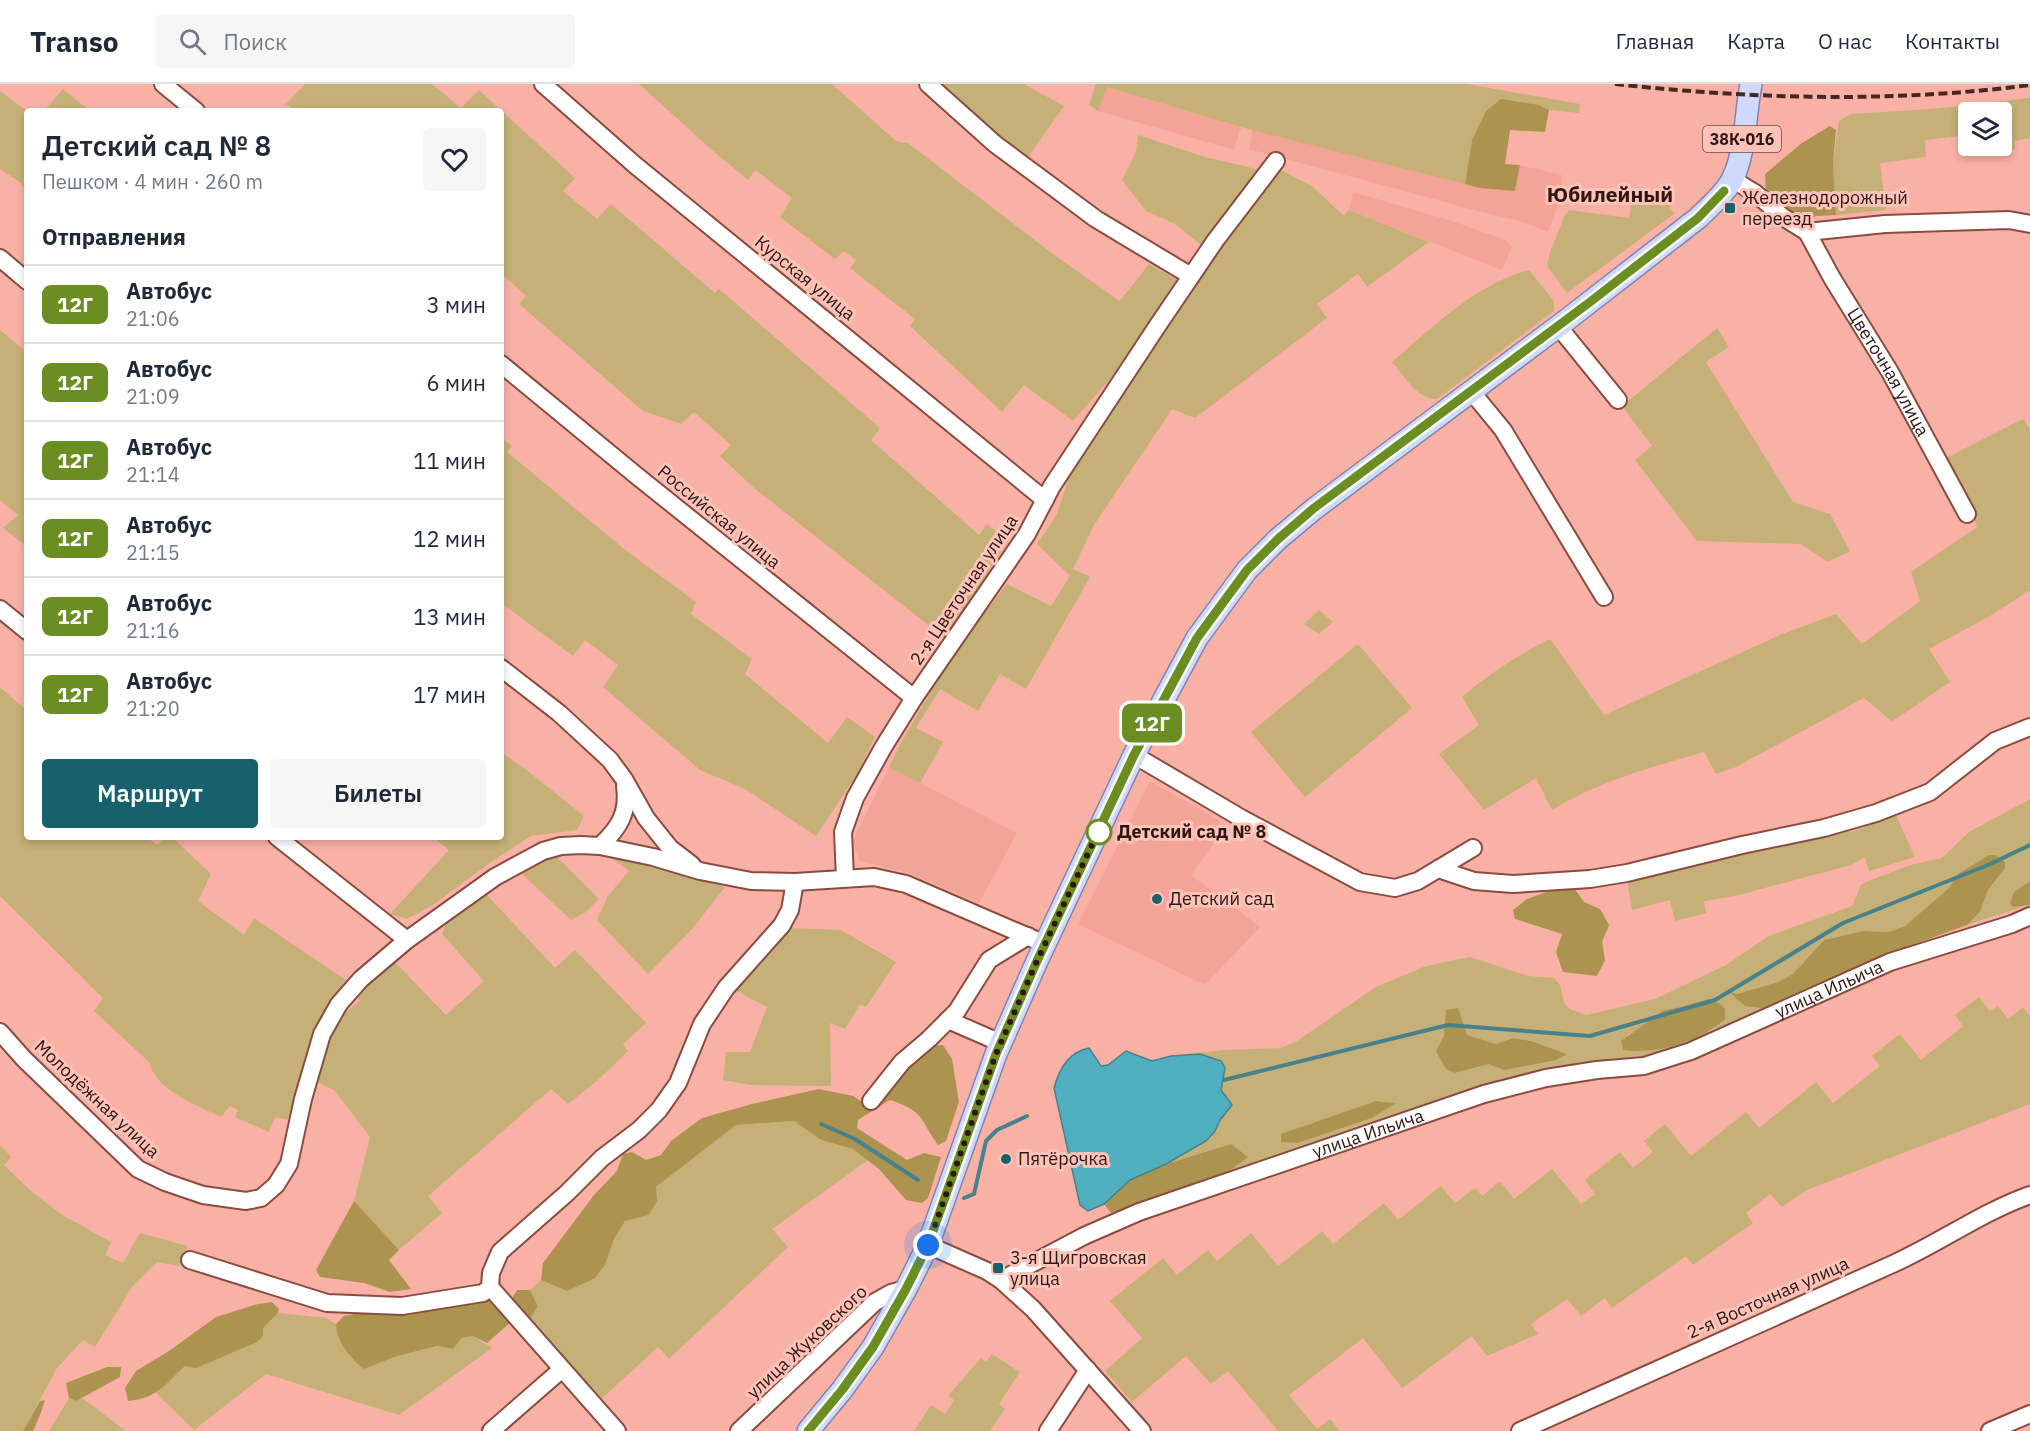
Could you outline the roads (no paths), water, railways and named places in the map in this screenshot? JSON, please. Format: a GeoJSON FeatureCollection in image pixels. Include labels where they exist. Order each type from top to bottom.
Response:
{"type":"FeatureCollection","features":[{"type":"Feature","properties":{"kind":"main road","name":"38К-016"},"geometry":{"type":"LineString","coordinates":[[928,1245],[1036,940],[1197,638],[1247,570],[1314,508],[1558,326],[1698,218],[1717,200],[1732,179],[1737,166],[1751,84]]}},
{"type":"Feature","properties":{"kind":"main road"},"geometry":{"type":"LineString","coordinates":[[808,1431],[867,1356],[906,1289],[928,1245]]}},
{"type":"Feature","properties":{"kind":"street"},"geometry":{"type":"LineString","coordinates":[[163,84],[192,108]]}},
{"type":"Feature","properties":{"kind":"street","name":"Курская улица"},"geometry":{"type":"LineString","coordinates":[[543,84],[635,165],[1045,500]]}},
{"type":"Feature","properties":{"kind":"street"},"geometry":{"type":"LineString","coordinates":[[928,84],[995,144],[1096,219],[1191,276]]}},
{"type":"Feature","properties":{"kind":"street","name":"2-я Цветочная улица"},"geometry":{"type":"LineString","coordinates":[[844,878],[843,832],[855,798],[914,698],[1027,534],[1052,486],[1191,276],[1221,232],[1276,161]]}},
{"type":"Feature","properties":{"kind":"street"},"geometry":{"type":"LineString","coordinates":[[1732,179],[1755,193],[1783,217],[1807,232],[1885,224],[2009,220],[2030,224]]}},
{"type":"Feature","properties":{"kind":"street","name":"Цветочная улица"},"geometry":{"type":"LineString","coordinates":[[1807,232],[1832,278],[1890,372],[1967,514]]}},
{"type":"Feature","properties":{"kind":"street"},"geometry":{"type":"LineString","coordinates":[[0,258],[24,278]]}},
{"type":"Feature","properties":{"kind":"street"},"geometry":{"type":"LineString","coordinates":[[1558,326],[1618,400]]}},
{"type":"Feature","properties":{"kind":"street","name":"Российская улица"},"geometry":{"type":"LineString","coordinates":[[504,366],[914,698]]}},
{"type":"Feature","properties":{"kind":"street"},"geometry":{"type":"LineString","coordinates":[[1471,391],[1503,430],[1604,597]]}},
{"type":"Feature","properties":{"kind":"street"},"geometry":{"type":"LineString","coordinates":[[0,609],[24,629]]}},
{"type":"Feature","properties":{"kind":"street"},"geometry":{"type":"LineString","coordinates":[[504,670],[559,713],[610,760],[624,779],[646,818],[670,848],[700,871]]}},
{"type":"Feature","properties":{"kind":"street"},"geometry":{"type":"LineString","coordinates":[[1438,869],[1474,880],[1513,884],[1590,879],[1627,873],[1824,828],[1876,813],[1930,792],[1995,741],[2030,727]]}},
{"type":"Feature","properties":{"kind":"street"},"geometry":{"type":"LineString","coordinates":[[1134,755],[1241,818],[1360,882],[1395,888],[1418,881],[1473,848]]}},
{"type":"Feature","properties":{"kind":"street"},"geometry":{"type":"LineString","coordinates":[[600,846],[617,830],[628,802],[624,779]]}},
{"type":"Feature","properties":{"kind":"street"},"geometry":{"type":"LineString","coordinates":[[281,840],[407,940],[495,877],[526,859],[561,846],[581,844],[653,857],[700,871],[751,881],[795,882],[874,877],[906,884],[1036,940]]}},
{"type":"Feature","properties":{"kind":"street"},"geometry":{"type":"LineString","coordinates":[[617,1431],[490,1287],[491,1273],[500,1252],[567,1193],[602,1158],[639,1130],[659,1110],[678,1083],[702,1024],[726,988],[782,925],[789,910],[795,882]]}},
{"type":"Feature","properties":{"kind":"street","name":"улица Ильича"},"geometry":{"type":"LineString","coordinates":[[1001,1280],[1084,1236],[1139,1212],[1484,1094],[1546,1078],[1644,1066],[1691,1052],[1890,962],[2012,924],[2030,916]]}},
{"type":"Feature","properties":{"kind":"street","name":"Молодёжная улица"},"geometry":{"type":"LineString","coordinates":[[0,1032],[24,1059],[138,1169],[165,1182],[203,1195],[246,1201],[261,1198],[276,1185],[289,1164],[303,1099],[322,1034],[339,1004],[361,979],[407,940]]}},
{"type":"Feature","properties":{"kind":"street"},"geometry":{"type":"LineString","coordinates":[[871,1101],[902,1062],[957,1011],[989,960],[1036,940]]}},
{"type":"Feature","properties":{"kind":"street"},"geometry":{"type":"LineString","coordinates":[[948,1020],[1001,1043]]}},
{"type":"Feature","properties":{"kind":"street","name":"2-я Восточная улица"},"geometry":{"type":"LineString","coordinates":[[1520,1431],[1899,1261],[1975,1220],[2030,1195]]}},
{"type":"Feature","properties":{"kind":"street"},"geometry":{"type":"LineString","coordinates":[[928,1245],[987,1271],[1001,1280],[1034,1309],[1142,1431]]}},
{"type":"Feature","properties":{"kind":"street"},"geometry":{"type":"LineString","coordinates":[[190,1260],[327,1303],[354,1306],[402,1306],[465,1297],[483,1293],[490,1287]]}},
{"type":"Feature","properties":{"kind":"street","name":"улица Жуковского"},"geometry":{"type":"LineString","coordinates":[[739,1431],[875,1302],[891,1293],[906,1289]]}},
{"type":"Feature","properties":{"kind":"street"},"geometry":{"type":"LineString","coordinates":[[491,1431],[561,1370]]}},
{"type":"Feature","properties":{"kind":"street"},"geometry":{"type":"LineString","coordinates":[[1048,1431],[1088,1370]]}},
{"type":"Feature","properties":{"kind":"street"},"geometry":{"type":"LineString","coordinates":[[1990,1431],[2030,1414]]}},
{"type":"Feature","properties":{"kind":"water"},"geometry":{"type":"Polygon","coordinates":[[[1089,1048],[1101,1066],[1108,1065],[1126,1051],[1152,1061],[1171,1056],[1200,1054],[1221,1061],[1225,1068],[1221,1090],[1232,1105],[1206,1141],[1166,1164],[1130,1180],[1104,1204],[1088,1211],[1080,1205],[1054,1088],[1059,1074],[1070,1057],[1089,1048]]]}},
{"type":"Feature","properties":{"kind":"waterway"},"geometry":{"type":"LineString","coordinates":[[1224,1080],[1448,1025],[1590,1036],[1715,1000],[1843,923],[1988,865],[2030,845]]}},
{"type":"Feature","properties":{"kind":"waterway"},"geometry":{"type":"LineString","coordinates":[[964,1198],[974,1194],[986,1141],[997,1130],[1027,1116]]}},
{"type":"Feature","properties":{"kind":"waterway"},"geometry":{"type":"LineString","coordinates":[[821,1124],[855,1139],[918,1180]]}},
{"type":"Feature","properties":{"kind":"railway"},"geometry":{"type":"LineString","coordinates":[[1615,84],[1718,93],[1823,97],[1927,95],[2030,85]]}},
{"type":"Feature","properties":{"kind":"place","name":"Железнодорожный переезд"},"geometry":{"type":"Point","coordinates":[1730,208]}},
{"type":"Feature","properties":{"kind":"place","name":"Детский сад № 8"},"geometry":{"type":"Point","coordinates":[1099,832]}},
{"type":"Feature","properties":{"kind":"place","name":"Детский сад"},"geometry":{"type":"Point","coordinates":[1157,899]}},
{"type":"Feature","properties":{"kind":"place","name":"Пятёрочка"},"geometry":{"type":"Point","coordinates":[1006,1159]}},
{"type":"Feature","properties":{"kind":"place","name":"3-я Щигровская улица"},"geometry":{"type":"Point","coordinates":[998,1268]}},
{"type":"Feature","properties":{"kind":"district","name":"Юбилейный"},"geometry":{"type":"Point","coordinates":[1610,195]}}]}
